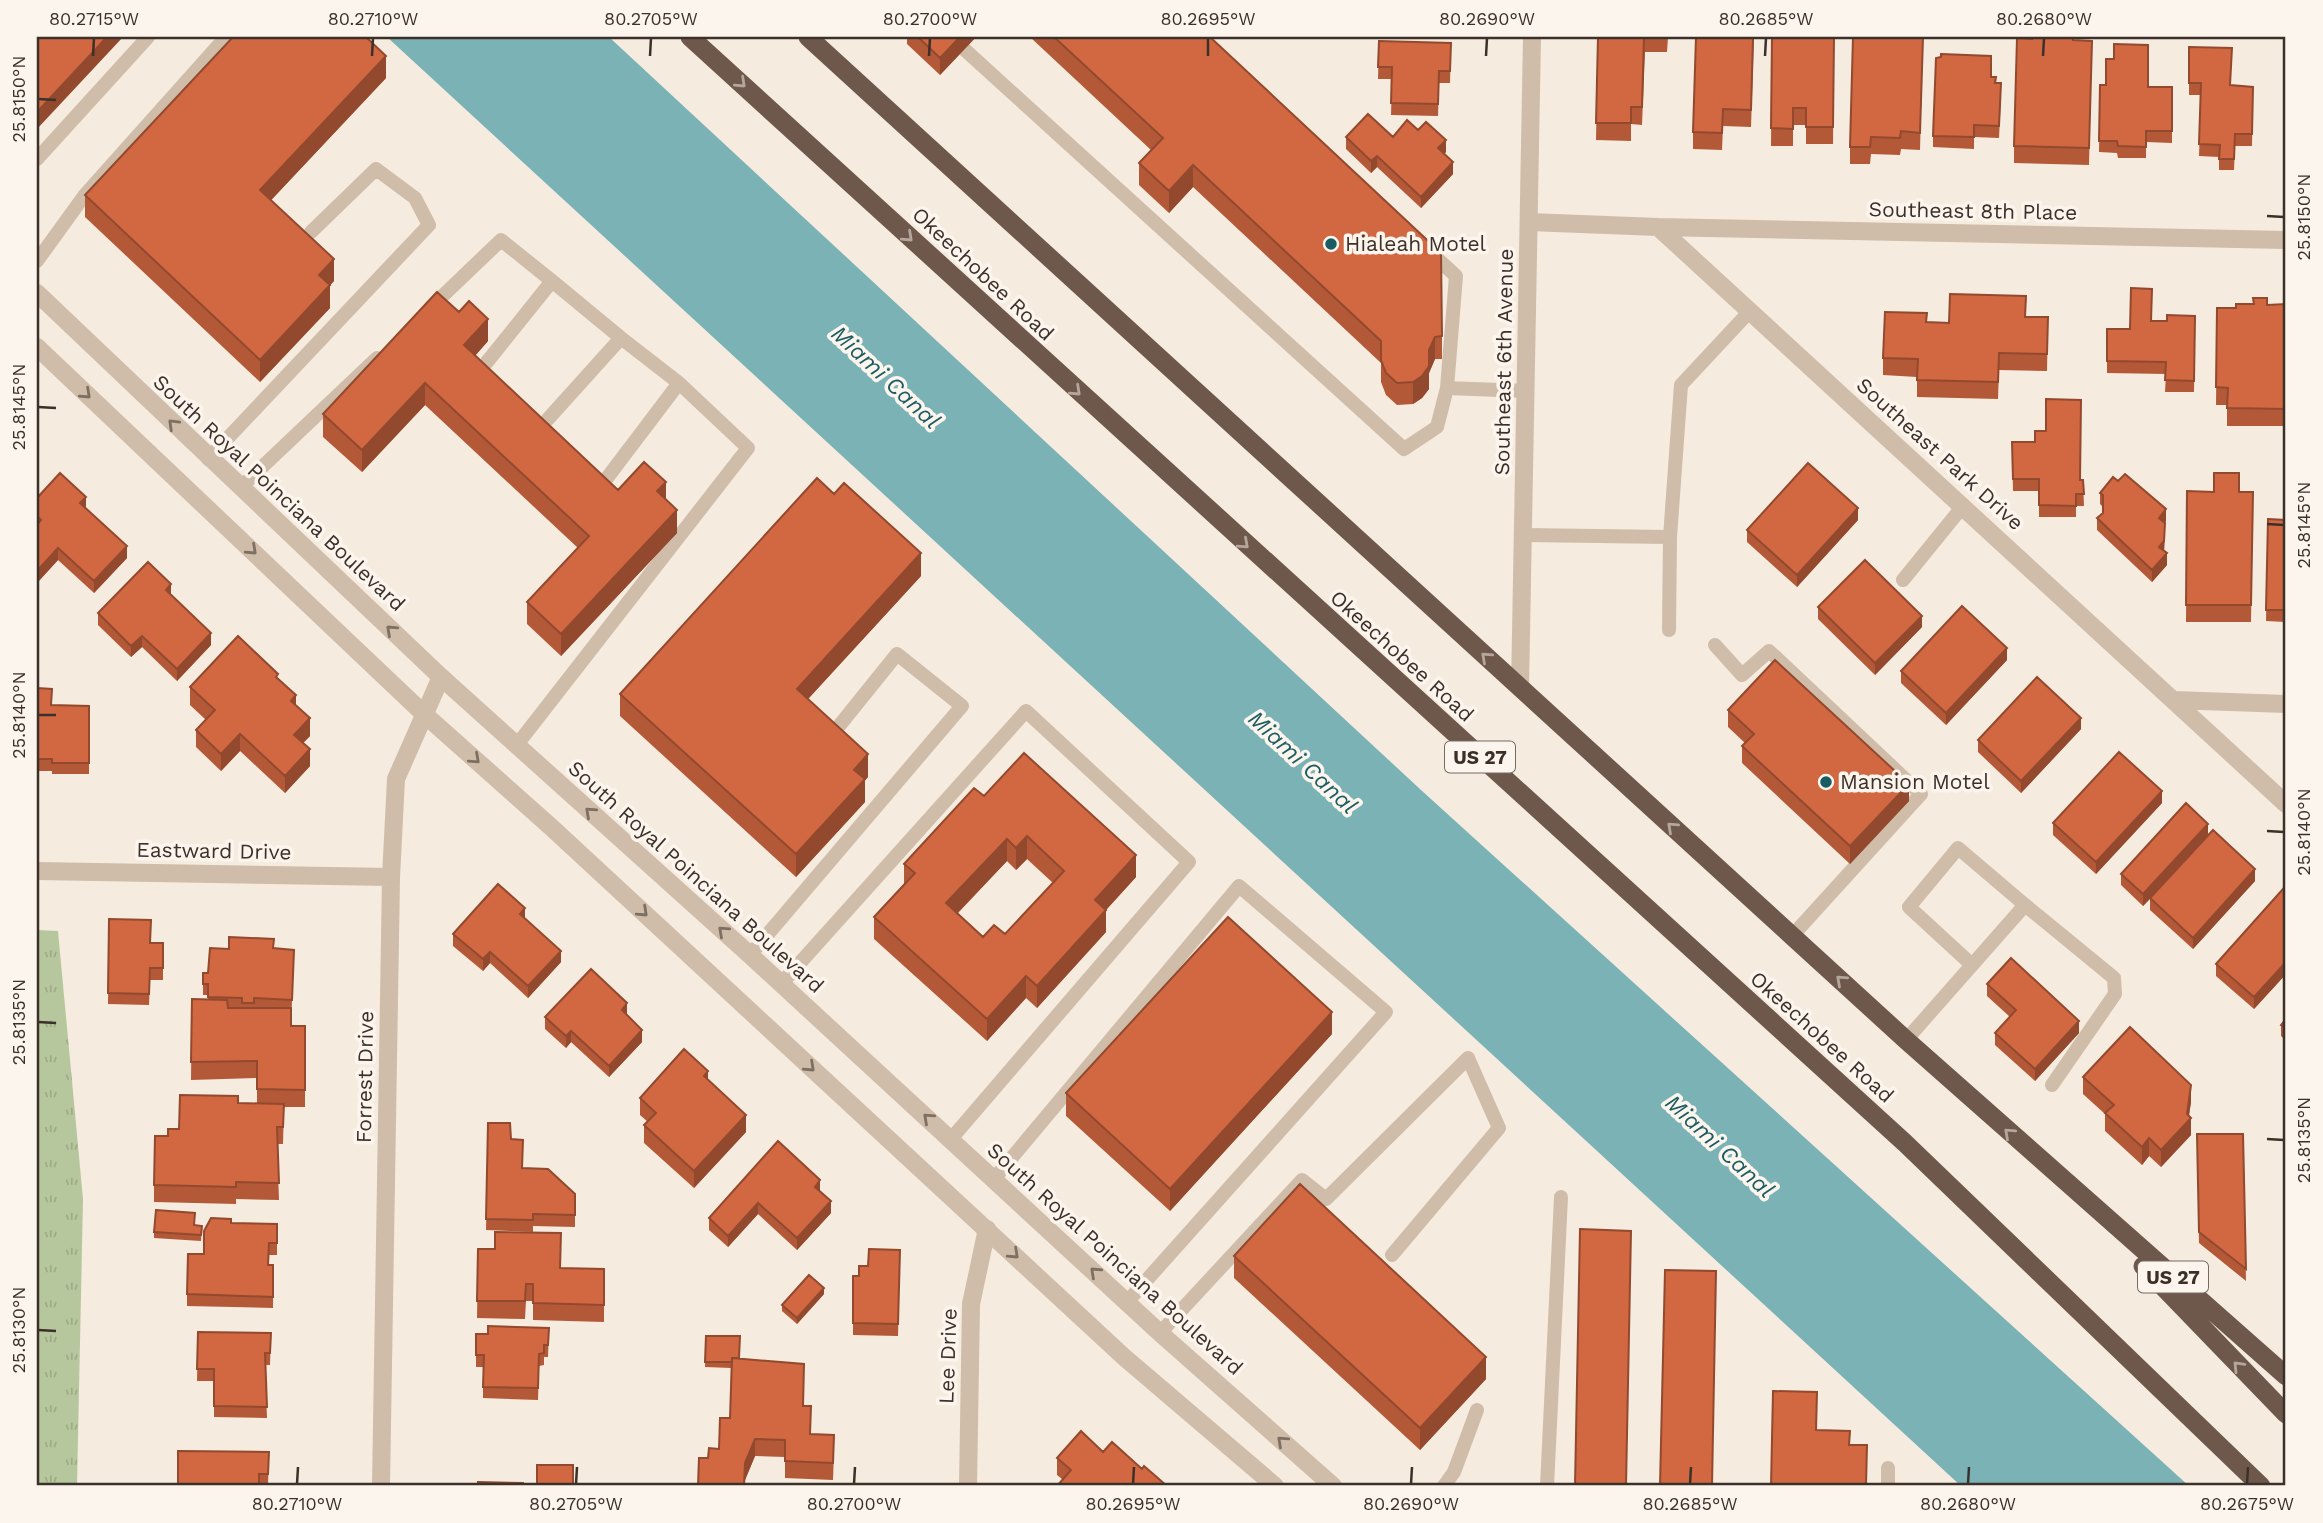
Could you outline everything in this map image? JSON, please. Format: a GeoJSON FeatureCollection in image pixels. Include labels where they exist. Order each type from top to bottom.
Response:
{"type":"FeatureCollection","features":[{"type":"Feature","properties":{"kind":"highway","name":"Okeechobee Road"},"geometry":{"type":"LineString","coordinates":[[690,37],[1905,1143],[2262,1486]]}},
{"type":"Feature","properties":{"kind":"highway","name":"US 27"},"geometry":{"type":"LineString","coordinates":[[808,37],[1906,1040],[2060,1179],[2286,1376]]}},
{"type":"Feature","properties":{"kind":"highway"},"geometry":{"type":"LineString","coordinates":[[2060,1179],[2286,1414]]}},
{"type":"Feature","properties":{"kind":"street","name":"Southeast 6th Avenue"},"geometry":{"type":"LineString","coordinates":[[1520,688],[1531,37]]}},
{"type":"Feature","properties":{"kind":"street"},"geometry":{"type":"LineString","coordinates":[[1529,222],[1658,227]]}},
{"type":"Feature","properties":{"kind":"street","name":"Southeast 8th Place"},"geometry":{"type":"LineString","coordinates":[[1658,227],[2286,240]]}},
{"type":"Feature","properties":{"kind":"street","name":"Southeast Park Drive"},"geometry":{"type":"LineString","coordinates":[[1658,227],[2286,804]]}},
{"type":"Feature","properties":{"kind":"street","name":"South Royal Poinciana Boulevard"},"geometry":{"type":"LineString","coordinates":[[37,293],[208,459],[441,677],[750,955],[1160,1334],[1333,1486]]}},
{"type":"Feature","properties":{"kind":"street"},"geometry":{"type":"LineString","coordinates":[[37,347],[424,714],[1124,1357],[1275,1486]]}},
{"type":"Feature","properties":{"kind":"street","name":"Forrest Drive"},"geometry":{"type":"LineString","coordinates":[[381,1486],[391,877],[396,779],[441,677]]}},
{"type":"Feature","properties":{"kind":"street"},"geometry":{"type":"LineString","coordinates":[[2174,700],[2286,704]]}},
{"type":"Feature","properties":{"kind":"street","name":"Eastward Drive"},"geometry":{"type":"LineString","coordinates":[[37,871],[391,877]]}},
{"type":"Feature","properties":{"kind":"street","name":"Lee Drive"},"geometry":{"type":"LineString","coordinates":[[968,1486],[971,1304],[987,1229]]}},
{"type":"Feature","properties":{"kind":"lane"},"geometry":{"type":"LineString","coordinates":[[37,159],[148,37]]}},
{"type":"Feature","properties":{"kind":"lane"},"geometry":{"type":"LineString","coordinates":[[37,261],[84,196],[226,37]]}},
{"type":"Feature","properties":{"kind":"lane"},"geometry":{"type":"LineString","coordinates":[[964,49],[1404,449],[1437,427],[1447,388],[1456,276],[1415,239]]}},
{"type":"Feature","properties":{"kind":"lane"},"geometry":{"type":"LineString","coordinates":[[208,459],[429,225],[415,198],[376,169],[311,232]]}},
{"type":"Feature","properties":{"kind":"lane"},"geometry":{"type":"LineString","coordinates":[[423,314],[501,240],[679,383],[748,448],[516,746]]}},
{"type":"Feature","properties":{"kind":"lane"},"geometry":{"type":"LineString","coordinates":[[487,362],[552,281]]}},
{"type":"Feature","properties":{"kind":"lane"},"geometry":{"type":"LineString","coordinates":[[1669,629],[1670,537],[1681,385],[1750,311]]}},
{"type":"Feature","properties":{"kind":"lane"},"geometry":{"type":"LineString","coordinates":[[548,419],[621,338]]}},
{"type":"Feature","properties":{"kind":"lane"},"geometry":{"type":"LineString","coordinates":[[240,488],[384,351]]}},
{"type":"Feature","properties":{"kind":"lane"},"geometry":{"type":"LineString","coordinates":[[607,478],[679,383]]}},
{"type":"Feature","properties":{"kind":"lane"},"geometry":{"type":"LineString","coordinates":[[1447,388],[1526,391]]}},
{"type":"Feature","properties":{"kind":"lane"},"geometry":{"type":"LineString","coordinates":[[1903,580],[1963,506]]}},
{"type":"Feature","properties":{"kind":"lane"},"geometry":{"type":"LineString","coordinates":[[1523,534],[1670,537]]}},
{"type":"Feature","properties":{"kind":"lane"},"geometry":{"type":"LineString","coordinates":[[1715,645],[1742,675],[1769,651],[1921,793],[1792,936]]}},
{"type":"Feature","properties":{"kind":"lane"},"geometry":{"type":"LineString","coordinates":[[750,955],[962,706],[897,654],[839,726]]}},
{"type":"Feature","properties":{"kind":"lane"},"geometry":{"type":"LineString","coordinates":[[781,984],[1026,711],[1189,862],[951,1139]]}},
{"type":"Feature","properties":{"kind":"lane"},"geometry":{"type":"LineString","coordinates":[[1972,965],[1909,907],[1958,848],[2114,978],[2115,994],[2052,1085]]}},
{"type":"Feature","properties":{"kind":"lane"},"geometry":{"type":"LineString","coordinates":[[994,1179],[1239,886],[1386,1012],[1127,1302]]}},
{"type":"Feature","properties":{"kind":"lane"},"geometry":{"type":"LineString","coordinates":[[1906,1040],[2025,905]]}},
{"type":"Feature","properties":{"kind":"lane"},"geometry":{"type":"LineString","coordinates":[[1160,1334],[1302,1180],[1326,1199],[1468,1058],[1499,1128],[1392,1255]]}},
{"type":"Feature","properties":{"kind":"lane"},"geometry":{"type":"LineString","coordinates":[[1548,1486],[1560,1198]]}},
{"type":"Feature","properties":{"kind":"lane"},"geometry":{"type":"LineString","coordinates":[[1444,1486],[1454,1472],[1477,1410]]}},
{"type":"Feature","properties":{"kind":"lane"},"geometry":{"type":"LineString","coordinates":[[1888,1468],[1888,1486]]}},
{"type":"Feature","properties":{"kind":"green space"},"geometry":{"type":"Polygon","coordinates":[[[37,930],[58,931],[83,1199],[77,1486],[37,1486],[37,930]]]}},
{"type":"Feature","properties":{"kind":"water","name":"Miami Canal"},"geometry":{"type":"Polygon","coordinates":[[[387,37],[609,37],[1421,790],[2189,1486],[1961,1486],[387,37]]]}},
{"type":"Feature","properties":{"kind":"building"},"geometry":{"type":"Polygon","coordinates":[[[37,37],[107,37],[37,112],[37,37]]]}},
{"type":"Feature","properties":{"kind":"building"},"geometry":{"type":"Polygon","coordinates":[[[233,37],[366,37],[386,56],[260,190],[334,259],[319,275],[330,285],[260,360],[85,195],[233,37]]]}},
{"type":"Feature","properties":{"kind":"building"},"geometry":{"type":"Polygon","coordinates":[[[918,37],[960,37],[940,58],[918,37]]]}},
{"type":"Feature","properties":{"kind":"building","name":"Hialeah Motel"},"geometry":{"type":"Polygon","coordinates":[[[1054,37],[1210,37],[1441,253],[1442,336],[1435,337],[1429,350],[1429,366],[1422,376],[1413,382],[1397,383],[1386,373],[1381,360],[1381,341],[1193,165],[1169,191],[1139,163],[1163,138],[1054,37]]]}},
{"type":"Feature","properties":{"kind":"building"},"geometry":{"type":"Polygon","coordinates":[[[1598,37],[1644,37],[1642,107],[1631,107],[1631,123],[1596,123],[1598,37]]]}},
{"type":"Feature","properties":{"kind":"building"},"geometry":{"type":"Polygon","coordinates":[[[1696,37],[1753,37],[1751,110],[1723,109],[1722,133],[1693,132],[1696,37]]]}},
{"type":"Feature","properties":{"kind":"building"},"geometry":{"type":"Polygon","coordinates":[[[1772,37],[1834,37],[1833,127],[1806,127],[1806,108],[1793,108],[1793,129],[1771,128],[1772,37]]]}},
{"type":"Feature","properties":{"kind":"building"},"geometry":{"type":"Polygon","coordinates":[[[1853,37],[1923,37],[1920,133],[1901,131],[1900,138],[1871,137],[1870,147],[1850,147],[1853,37]]]}},
{"type":"Feature","properties":{"kind":"building"},"geometry":{"type":"Polygon","coordinates":[[[2073,37],[2073,40],[2092,41],[2089,148],[2014,146],[2017,38],[2073,37]]]}},
{"type":"Feature","properties":{"kind":"building"},"geometry":{"type":"Polygon","coordinates":[[[1379,41],[1451,43],[1450,71],[1439,71],[1438,104],[1391,103],[1392,67],[1378,67],[1379,41]]]}},
{"type":"Feature","properties":{"kind":"building"},"geometry":{"type":"Polygon","coordinates":[[[2114,44],[2148,45],[2148,87],[2172,87],[2172,131],[2146,131],[2146,147],[2118,146],[2117,141],[2099,141],[2100,85],[2106,85],[2106,59],[2114,59],[2114,44]]]}},
{"type":"Feature","properties":{"kind":"building"},"geometry":{"type":"Polygon","coordinates":[[[2189,47],[2232,48],[2230,85],[2253,87],[2252,134],[2235,134],[2234,159],[2219,159],[2220,145],[2199,144],[2201,83],[2189,83],[2189,47]]]}},
{"type":"Feature","properties":{"kind":"building"},"geometry":{"type":"Polygon","coordinates":[[[1941,54],[1991,56],[1991,77],[1996,77],[1995,83],[2001,83],[1999,126],[1974,125],[1974,137],[1933,136],[1936,58],[1941,57],[1941,54]]]}},
{"type":"Feature","properties":{"kind":"building"},"geometry":{"type":"Polygon","coordinates":[[[1368,114],[1393,137],[1407,120],[1418,130],[1426,122],[1446,140],[1438,148],[1453,162],[1421,197],[1377,156],[1371,161],[1346,137],[1368,114]]]}},
{"type":"Feature","properties":{"kind":"building"},"geometry":{"type":"Polygon","coordinates":[[[2131,288],[2152,289],[2151,321],[2167,321],[2167,315],[2195,316],[2194,381],[2165,380],[2166,362],[2107,361],[2107,329],[2130,329],[2131,288]]]}},
{"type":"Feature","properties":{"kind":"building"},"geometry":{"type":"Polygon","coordinates":[[[437,292],[459,312],[469,301],[488,319],[464,345],[618,490],[644,462],[666,482],[657,491],[677,510],[561,634],[527,602],[589,536],[425,383],[362,450],[323,414],[437,292]]]}},
{"type":"Feature","properties":{"kind":"building"},"geometry":{"type":"Polygon","coordinates":[[[1950,294],[2026,296],[2025,317],[2048,317],[2047,354],[1999,353],[1998,382],[1917,380],[1918,359],[1883,358],[1885,312],[1927,313],[1926,322],[1949,323],[1950,294]]]}},
{"type":"Feature","properties":{"kind":"building"},"geometry":{"type":"Polygon","coordinates":[[[2253,298],[2267,298],[2267,305],[2286,304],[2286,409],[2227,408],[2228,388],[2216,387],[2217,308],[2254,304],[2253,298]]]}},
{"type":"Feature","properties":{"kind":"building"},"geometry":{"type":"Polygon","coordinates":[[[2046,399],[2081,400],[2080,480],[2083,480],[2084,494],[2076,494],[2076,506],[2039,505],[2039,479],[2013,479],[2012,442],[2035,442],[2035,431],[2046,431],[2046,399]]]}},
{"type":"Feature","properties":{"kind":"building"},"geometry":{"type":"Polygon","coordinates":[[[1808,463],[1858,508],[1797,575],[1747,530],[1808,463]]]}},
{"type":"Feature","properties":{"kind":"building"},"geometry":{"type":"Polygon","coordinates":[[[60,473],[86,497],[80,503],[127,546],[94,581],[58,548],[37,571],[37,525],[41,520],[37,516],[37,498],[60,473]]]}},
{"type":"Feature","properties":{"kind":"building"},"geometry":{"type":"Polygon","coordinates":[[[2214,473],[2239,473],[2239,492],[2253,492],[2251,605],[2186,605],[2187,491],[2214,492],[2214,473]]]}},
{"type":"Feature","properties":{"kind":"building"},"geometry":{"type":"Polygon","coordinates":[[[2125,474],[2166,509],[2159,518],[2165,523],[2164,541],[2159,547],[2167,553],[2152,570],[2097,518],[2103,513],[2103,495],[2100,493],[2113,477],[2118,481],[2125,474]]]}},
{"type":"Feature","properties":{"kind":"building"},"geometry":{"type":"Polygon","coordinates":[[[817,478],[834,494],[844,483],[921,553],[797,689],[868,754],[854,770],[865,779],[796,854],[620,694],[817,478]]]}},
{"type":"Feature","properties":{"kind":"building"},"geometry":{"type":"Polygon","coordinates":[[[2268,519],[2286,520],[2286,610],[2266,610],[2268,519]]]}},
{"type":"Feature","properties":{"kind":"building"},"geometry":{"type":"Polygon","coordinates":[[[1865,560],[1922,616],[1875,663],[1818,607],[1865,560]]]}},
{"type":"Feature","properties":{"kind":"building"},"geometry":{"type":"Polygon","coordinates":[[[148,562],[171,584],[166,590],[211,633],[177,669],[142,636],[131,646],[98,613],[148,562]]]}},
{"type":"Feature","properties":{"kind":"building"},"geometry":{"type":"Polygon","coordinates":[[[1962,606],[2007,648],[1946,713],[1901,671],[1962,606]]]}},
{"type":"Feature","properties":{"kind":"building"},"geometry":{"type":"Polygon","coordinates":[[[238,636],[278,674],[276,677],[296,695],[291,701],[310,718],[294,735],[310,749],[285,776],[240,734],[221,754],[196,730],[215,710],[190,687],[238,636]]]}},
{"type":"Feature","properties":{"kind":"building","name":"Mansion Motel"},"geometry":{"type":"Polygon","coordinates":[[[1775,660],[1909,784],[1850,846],[1742,746],[1754,734],[1728,710],[1775,660]]]}},
{"type":"Feature","properties":{"kind":"building"},"geometry":{"type":"Polygon","coordinates":[[[2037,677],[2081,718],[2021,781],[1978,740],[2037,677]]]}},
{"type":"Feature","properties":{"kind":"building"},"geometry":{"type":"Polygon","coordinates":[[[37,688],[52,689],[51,705],[89,706],[89,763],[52,763],[52,759],[37,759],[37,688]]]}},
{"type":"Feature","properties":{"kind":"building"},"geometry":{"type":"Polygon","coordinates":[[[2119,752],[2162,791],[2096,862],[2053,823],[2119,752]]]}},
{"type":"Feature","properties":{"kind":"building"},"geometry":{"type":"Polygon","coordinates":[[[1024,753],[1136,855],[1095,900],[1106,910],[1037,986],[1026,976],[987,1019],[874,917],[915,873],[904,864],[974,788],[984,796],[1024,753]],[[1027,836],[1016,848],[1007,839],[946,903],[983,937],[994,925],[1005,934],[1064,871],[1027,836]]]}},
{"type":"Feature","properties":{"kind":"building"},"geometry":{"type":"Polygon","coordinates":[[[2186,803],[2208,824],[2143,894],[2121,874],[2186,803]]]}},
{"type":"Feature","properties":{"kind":"building"},"geometry":{"type":"Polygon","coordinates":[[[2213,830],[2255,869],[2193,938],[2150,898],[2213,830]]]}},
{"type":"Feature","properties":{"kind":"building"},"geometry":{"type":"Polygon","coordinates":[[[498,884],[525,908],[520,914],[561,951],[528,986],[490,952],[483,959],[453,934],[498,884]]]}},
{"type":"Feature","properties":{"kind":"building"},"geometry":{"type":"Polygon","coordinates":[[[2283,889],[2286,892],[2286,962],[2254,997],[2216,964],[2283,889]]]}},
{"type":"Feature","properties":{"kind":"building"},"geometry":{"type":"Polygon","coordinates":[[[1228,917],[1332,1012],[1170,1189],[1066,1093],[1228,917]]]}},
{"type":"Feature","properties":{"kind":"building"},"geometry":{"type":"Polygon","coordinates":[[[109,919],[151,920],[150,943],[163,943],[163,968],[150,968],[149,994],[108,993],[109,919]]]}},
{"type":"Feature","properties":{"kind":"building"},"geometry":{"type":"Polygon","coordinates":[[[229,937],[274,939],[273,948],[294,950],[292,1000],[254,998],[254,1003],[242,1003],[242,998],[208,997],[208,984],[203,984],[203,973],[208,973],[210,948],[229,949],[229,937]]]}},
{"type":"Feature","properties":{"kind":"building"},"geometry":{"type":"Polygon","coordinates":[[[2011,958],[2079,1021],[2035,1069],[1995,1033],[2016,1010],[1987,984],[2011,958]]]}},
{"type":"Feature","properties":{"kind":"building"},"geometry":{"type":"Polygon","coordinates":[[[591,969],[627,1003],[622,1010],[642,1030],[609,1066],[571,1031],[566,1036],[545,1017],[591,969]]]}},
{"type":"Feature","properties":{"kind":"building"},"geometry":{"type":"Polygon","coordinates":[[[192,999],[227,1000],[228,1008],[291,1008],[291,1026],[305,1026],[305,1090],[257,1089],[257,1061],[191,1062],[192,999]]]}},
{"type":"Feature","properties":{"kind":"building"},"geometry":{"type":"Polygon","coordinates":[[[2130,1027],[2191,1085],[2187,1114],[2191,1118],[2161,1150],[2149,1138],[2142,1147],[2105,1113],[2114,1105],[2083,1077],[2130,1027]]]}},
{"type":"Feature","properties":{"kind":"building"},"geometry":{"type":"Polygon","coordinates":[[[684,1049],[708,1071],[704,1076],[746,1115],[694,1171],[644,1125],[656,1113],[640,1098],[684,1049]]]}},
{"type":"Feature","properties":{"kind":"building"},"geometry":{"type":"Polygon","coordinates":[[[180,1095],[238,1096],[238,1103],[284,1104],[283,1127],[277,1127],[279,1183],[236,1182],[236,1187],[154,1185],[155,1136],[168,1136],[168,1129],[179,1129],[180,1095]]]}},
{"type":"Feature","properties":{"kind":"building"},"geometry":{"type":"Polygon","coordinates":[[[488,1123],[510,1123],[511,1139],[523,1140],[522,1168],[548,1169],[575,1194],[575,1215],[533,1214],[533,1220],[486,1219],[488,1123]]]}},
{"type":"Feature","properties":{"kind":"building"},"geometry":{"type":"Polygon","coordinates":[[[2197,1134],[2243,1134],[2246,1269],[2199,1232],[2197,1134]]]}},
{"type":"Feature","properties":{"kind":"building"},"geometry":{"type":"Polygon","coordinates":[[[778,1141],[820,1180],[815,1187],[831,1201],[797,1238],[758,1203],[728,1236],[709,1218],[778,1141]]]}},
{"type":"Feature","properties":{"kind":"building"},"geometry":{"type":"Polygon","coordinates":[[[1300,1184],[1486,1357],[1420,1428],[1234,1256],[1300,1184]]]}},
{"type":"Feature","properties":{"kind":"building"},"geometry":{"type":"Polygon","coordinates":[[[156,1210],[195,1213],[194,1225],[202,1226],[201,1235],[154,1232],[156,1210]]]}},
{"type":"Feature","properties":{"kind":"building"},"geometry":{"type":"Polygon","coordinates":[[[211,1218],[231,1219],[231,1223],[277,1224],[277,1243],[269,1243],[268,1265],[273,1265],[273,1297],[187,1294],[188,1254],[204,1254],[204,1231],[211,1218]]]}},
{"type":"Feature","properties":{"kind":"building"},"geometry":{"type":"Polygon","coordinates":[[[1580,1229],[1631,1231],[1626,1486],[1575,1486],[1580,1229]]]}},
{"type":"Feature","properties":{"kind":"building"},"geometry":{"type":"Polygon","coordinates":[[[495,1232],[561,1233],[560,1268],[604,1269],[604,1305],[533,1303],[533,1284],[526,1284],[525,1301],[477,1301],[478,1249],[495,1249],[495,1232]]]}},
{"type":"Feature","properties":{"kind":"building"},"geometry":{"type":"Polygon","coordinates":[[[869,1249],[900,1250],[898,1324],[853,1323],[853,1276],[859,1276],[859,1266],[868,1266],[869,1249]]]}},
{"type":"Feature","properties":{"kind":"building"},"geometry":{"type":"Polygon","coordinates":[[[1665,1270],[1716,1271],[1712,1486],[1660,1486],[1665,1270]]]}},
{"type":"Feature","properties":{"kind":"building"},"geometry":{"type":"Polygon","coordinates":[[[809,1275],[824,1288],[797,1318],[782,1305],[809,1275]]]}},
{"type":"Feature","properties":{"kind":"building"},"geometry":{"type":"Polygon","coordinates":[[[488,1326],[549,1328],[548,1345],[544,1345],[544,1353],[539,1354],[538,1388],[483,1387],[484,1355],[476,1355],[476,1334],[488,1334],[488,1326]]]}},
{"type":"Feature","properties":{"kind":"building"},"geometry":{"type":"Polygon","coordinates":[[[198,1332],[271,1333],[270,1353],[265,1353],[267,1407],[214,1406],[214,1369],[197,1369],[198,1332]]]}},
{"type":"Feature","properties":{"kind":"building"},"geometry":{"type":"Polygon","coordinates":[[[706,1336],[740,1336],[739,1358],[732,1358],[732,1362],[705,1362],[706,1336]]]}},
{"type":"Feature","properties":{"kind":"building"},"geometry":{"type":"Polygon","coordinates":[[[732,1358],[804,1364],[803,1406],[811,1406],[810,1434],[834,1435],[833,1463],[785,1461],[785,1440],[755,1439],[745,1463],[744,1486],[698,1486],[699,1458],[708,1458],[709,1448],[719,1449],[720,1418],[730,1418],[732,1358]]]}},
{"type":"Feature","properties":{"kind":"building"},"geometry":{"type":"Polygon","coordinates":[[[1773,1391],[1817,1392],[1816,1430],[1850,1431],[1849,1445],[1867,1445],[1866,1486],[1771,1486],[1773,1391]]]}},
{"type":"Feature","properties":{"kind":"building"},"geometry":{"type":"Polygon","coordinates":[[[1081,1431],[1103,1452],[1112,1442],[1142,1469],[1144,1466],[1167,1486],[1057,1486],[1071,1470],[1057,1458],[1081,1431]]]}},
{"type":"Feature","properties":{"kind":"building"},"geometry":{"type":"Polygon","coordinates":[[[178,1451],[269,1452],[268,1474],[259,1474],[259,1486],[178,1486],[178,1451]]]}},
{"type":"Feature","properties":{"kind":"building"},"geometry":{"type":"Polygon","coordinates":[[[537,1465],[573,1465],[573,1486],[537,1486],[537,1465]]]}},
{"type":"Feature","properties":{"kind":"building"},"geometry":{"type":"Polygon","coordinates":[[[478,1482],[523,1483],[523,1486],[478,1486],[478,1482]]]}},
{"type":"Feature","properties":{"kind":"place","name":"Hialeah Motel"},"geometry":{"type":"Point","coordinates":[1331,244]}},
{"type":"Feature","properties":{"kind":"place","name":"Mansion Motel"},"geometry":{"type":"Point","coordinates":[1826,782]}}]}
